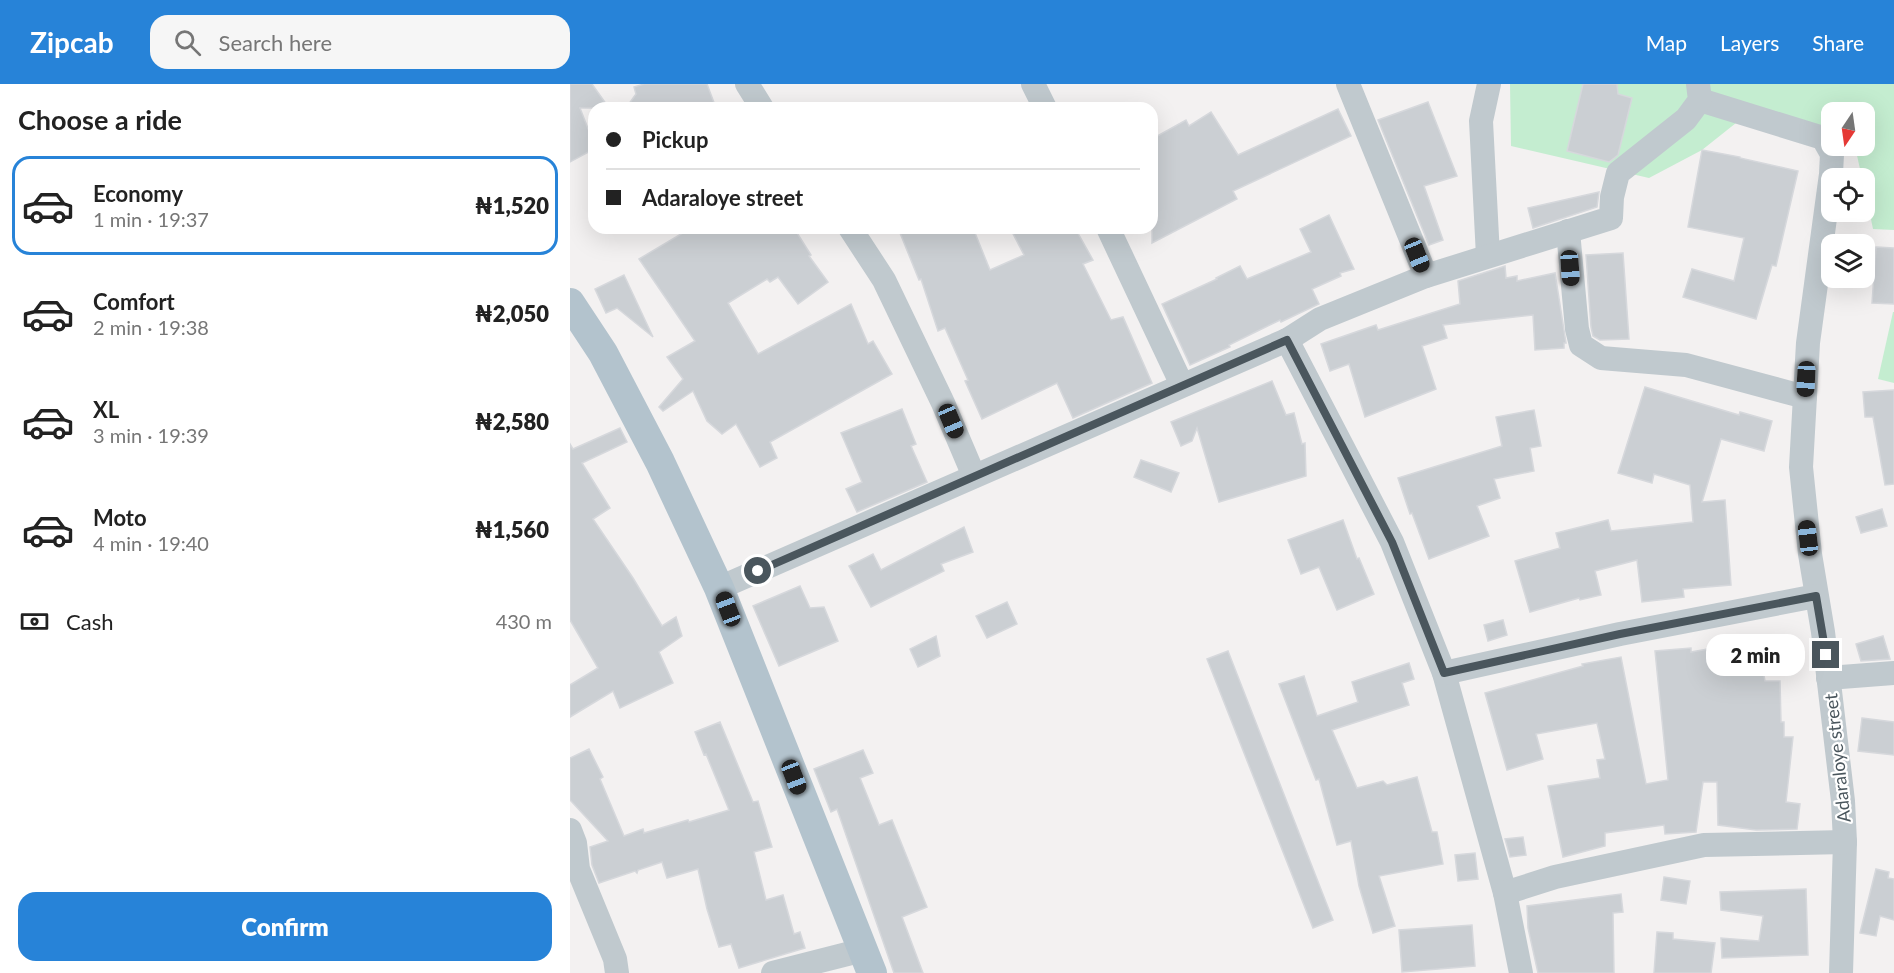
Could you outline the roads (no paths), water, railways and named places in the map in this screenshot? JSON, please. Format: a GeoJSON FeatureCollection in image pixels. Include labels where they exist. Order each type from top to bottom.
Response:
{"type":"FeatureCollection","features":[{"type":"Feature","properties":{"kind":"main road"},"geometry":{"type":"LineString","coordinates":[[570,303],[603,353],[655,452],[719,588],[867,962]]}},
{"type":"Feature","properties":{"kind":"street"},"geometry":{"type":"LineString","coordinates":[[747,84],[758,102]]}},
{"type":"Feature","properties":{"kind":"street"},"geometry":{"type":"LineString","coordinates":[[1033,84],[1042,102]]}},
{"type":"Feature","properties":{"kind":"street"},"geometry":{"type":"LineString","coordinates":[[1348,84],[1425,276]]}},
{"type":"Feature","properties":{"kind":"street"},"geometry":{"type":"LineString","coordinates":[[1488,256],[1481,121],[1489,84]]}},
{"type":"Feature","properties":{"kind":"street"},"geometry":{"type":"LineString","coordinates":[[719,588],[1287,340],[1320,319],[1425,276],[1611,218],[1612,196],[1618,172],[1686,119],[1699,92]]}},
{"type":"Feature","properties":{"kind":"street","name":"Adaraloye street"},"geometry":{"type":"LineString","coordinates":[[1699,92],[1823,138],[1832,153],[1830,185],[1808,343],[1801,467],[1805,516],[1823,632],[1843,801],[1845,842],[1840,973]]}},
{"type":"Feature","properties":{"kind":"street"},"geometry":{"type":"LineString","coordinates":[[1568,231],[1577,329],[1581,345],[1601,358],[1686,365],[1805,397]]}},
{"type":"Feature","properties":{"kind":"street"},"geometry":{"type":"LineString","coordinates":[[854,234],[884,280],[943,403],[974,476]]}},
{"type":"Feature","properties":{"kind":"street"},"geometry":{"type":"LineString","coordinates":[[1111,234],[1182,385]]}},
{"type":"Feature","properties":{"kind":"street"},"geometry":{"type":"LineString","coordinates":[[1287,340],[1392,542],[1444,673],[1505,893],[1521,973]]}},
{"type":"Feature","properties":{"kind":"street"},"geometry":{"type":"LineString","coordinates":[[1444,673],[1620,634],[1816,596]]}},
{"type":"Feature","properties":{"kind":"street"},"geometry":{"type":"LineString","coordinates":[[1828,678],[1894,673]]}},
{"type":"Feature","properties":{"kind":"street"},"geometry":{"type":"LineString","coordinates":[[570,830],[575,843],[574,871],[616,966],[638,973]]}},
{"type":"Feature","properties":{"kind":"street"},"geometry":{"type":"LineString","coordinates":[[1505,893],[1555,877],[1704,845],[1845,842]]}},
{"type":"Feature","properties":{"kind":"street"},"geometry":{"type":"LineString","coordinates":[[773,973],[867,962]]}}]}
